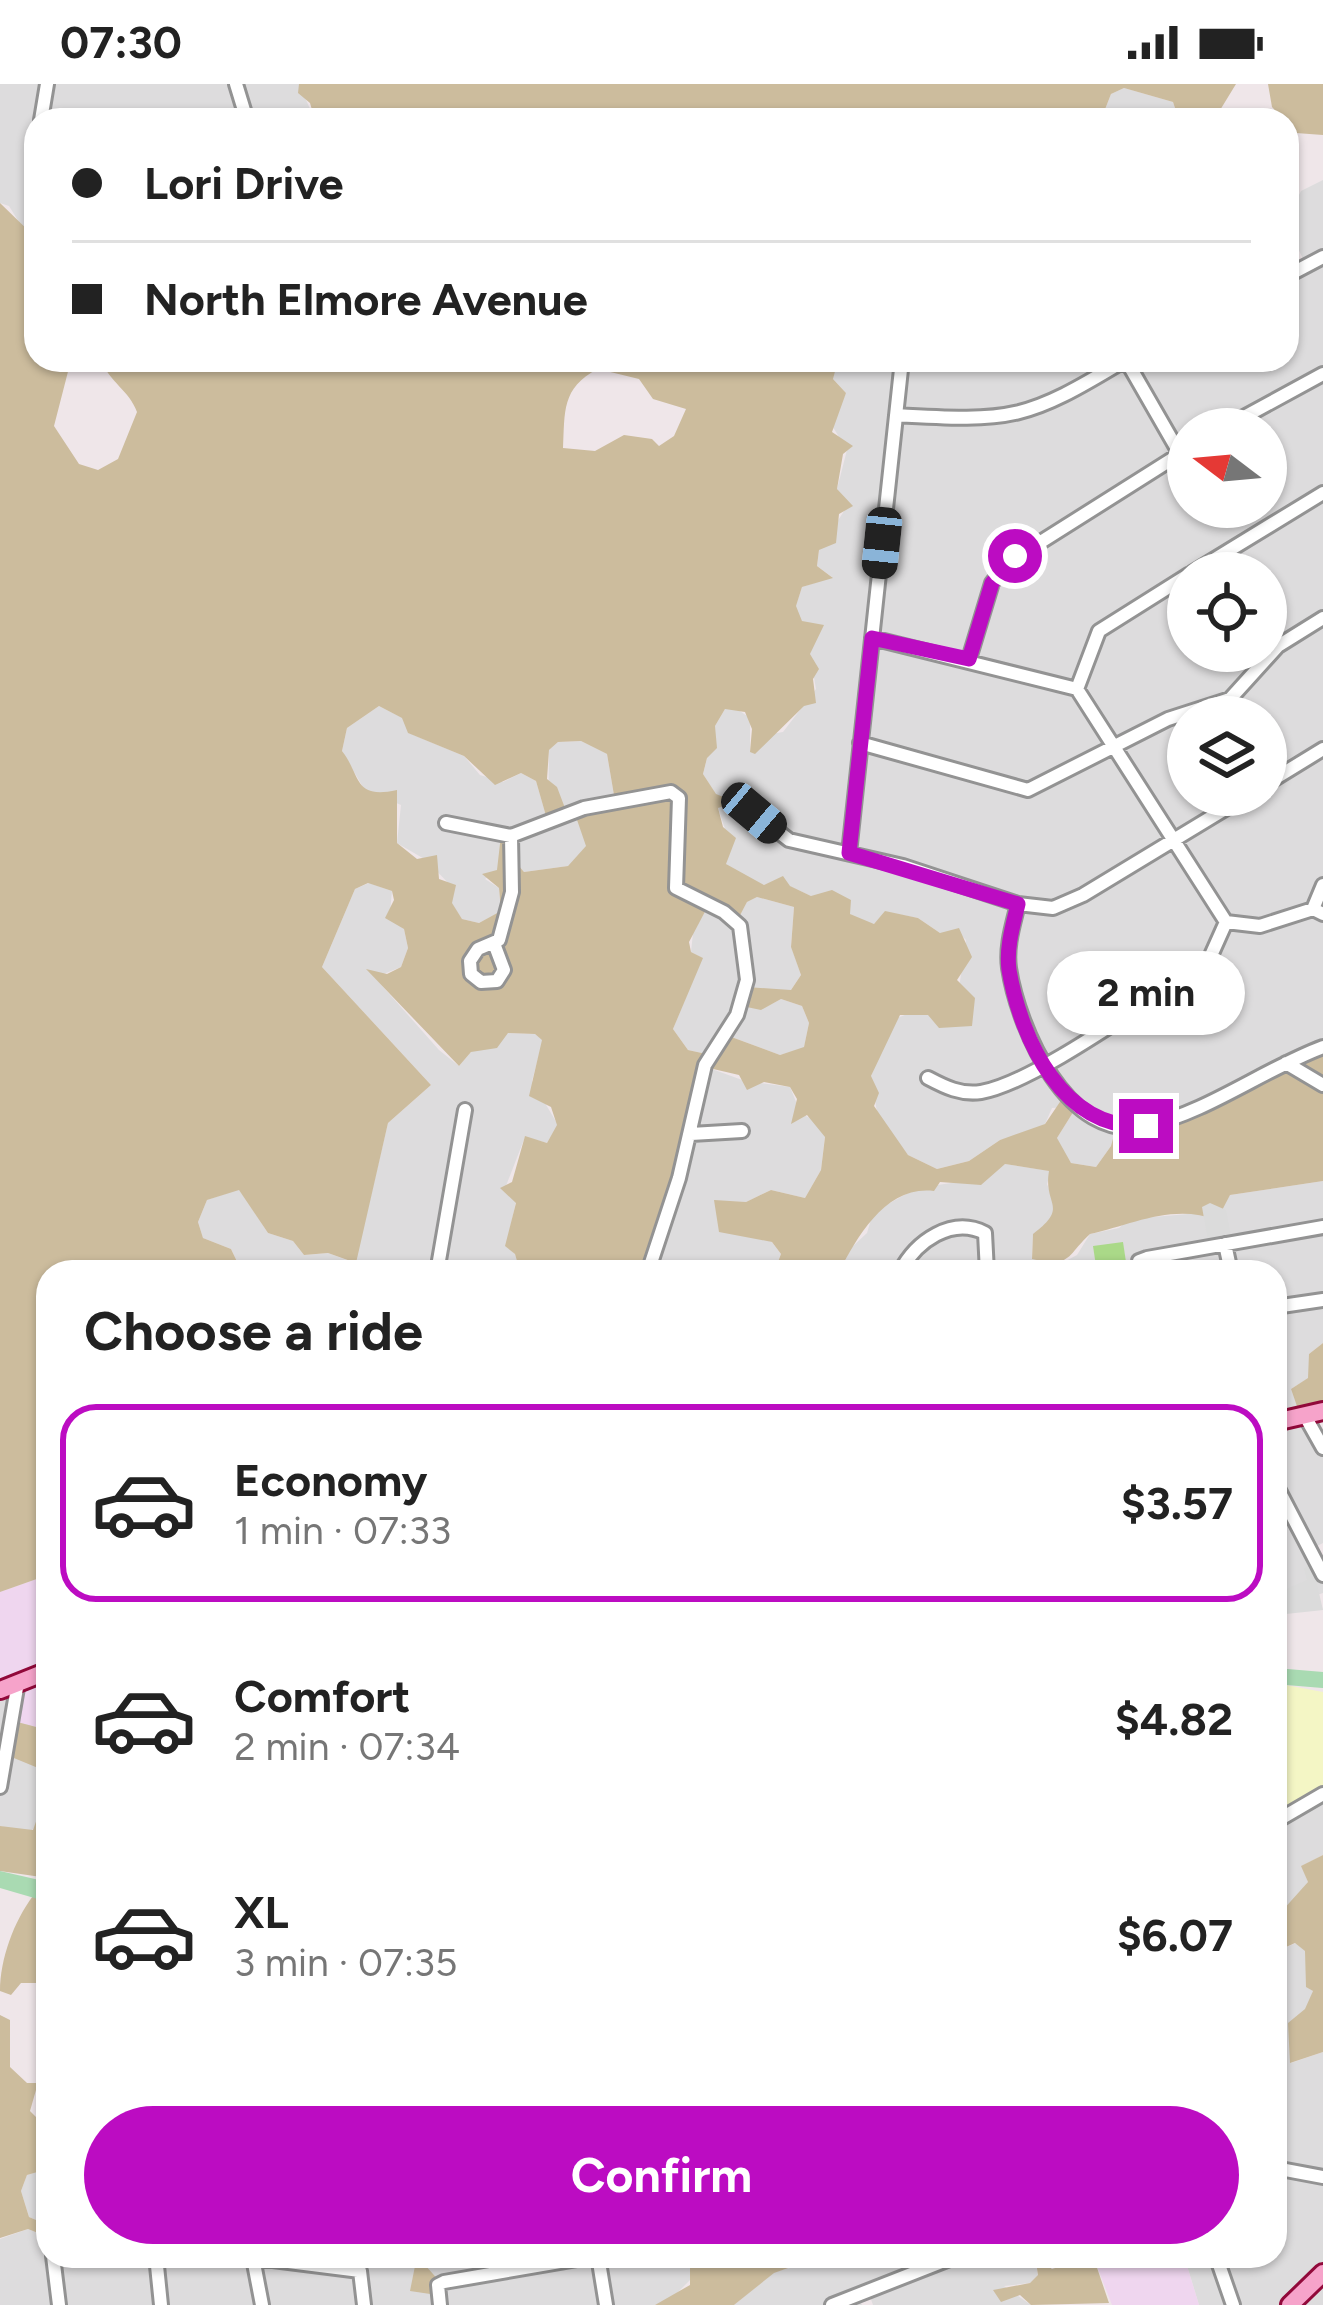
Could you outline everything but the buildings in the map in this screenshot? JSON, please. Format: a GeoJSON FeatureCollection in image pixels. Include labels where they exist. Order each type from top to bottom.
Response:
{"type":"FeatureCollection","features":[{"type":"Feature","properties":{"kind":"main road"},"geometry":{"type":"LineString","coordinates":[[0,1690],[36,1675]]}},
{"type":"Feature","properties":{"kind":"main road"},"geometry":{"type":"LineString","coordinates":[[1290,2305],[1323,2273]]}},
{"type":"Feature","properties":{"kind":"street"},"geometry":{"type":"LineString","coordinates":[[849,853],[901,372]]}},
{"type":"Feature","properties":{"kind":"street"},"geometry":{"type":"LineString","coordinates":[[896,415],[979,420],[1022,415],[1049,406],[1105,372]]}},
{"type":"Feature","properties":{"kind":"street"},"geometry":{"type":"LineString","coordinates":[[1133,372],[1167,425]]}},
{"type":"Feature","properties":{"kind":"street"},"geometry":{"type":"LineString","coordinates":[[1261,408],[1323,374]]}},
{"type":"Feature","properties":{"kind":"street"},"geometry":{"type":"LineString","coordinates":[[969,659],[992,583],[1006,563],[1167,462]]}},
{"type":"Feature","properties":{"kind":"street"},"geometry":{"type":"LineString","coordinates":[[1227,552],[1323,494]]}},
{"type":"Feature","properties":{"kind":"street"},"geometry":{"type":"LineString","coordinates":[[1077,688],[1100,631],[1167,589]]}},
{"type":"Feature","properties":{"kind":"street"},"geometry":{"type":"LineString","coordinates":[[860,743],[1014,790],[1046,784],[1190,709],[1230,699],[1278,646],[1323,618]]}},
{"type":"Feature","properties":{"kind":"street"},"geometry":{"type":"LineString","coordinates":[[872,638],[1077,688],[1226,922]]}},
{"type":"Feature","properties":{"kind":"street"},"geometry":{"type":"LineString","coordinates":[[1287,771],[1323,749]]}},
{"type":"Feature","properties":{"kind":"street"},"geometry":{"type":"LineString","coordinates":[[446,823],[511,836],[601,804],[662,792],[679,797],[676,888],[731,917],[743,932],[748,953],[742,1005],[705,1065],[691,1134],[652,1260]]}},
{"type":"Feature","properties":{"kind":"street"},"geometry":{"type":"LineString","coordinates":[[754,813],[789,840],[849,853],[1018,904],[1064,905],[1214,816]]}},
{"type":"Feature","properties":{"kind":"street"},"geometry":{"type":"LineString","coordinates":[[496,946],[512,892],[511,836]]}},
{"type":"Feature","properties":{"kind":"street"},"geometry":{"type":"LineString","coordinates":[[1226,922],[1260,926],[1318,912],[1323,885]]}},
{"type":"Feature","properties":{"kind":"street"},"geometry":{"type":"LineString","coordinates":[[1018,904],[1010,970],[1042,1066],[1083,1110],[1104,1122],[1132,1127],[1190,1108],[1323,1048]]}},
{"type":"Feature","properties":{"kind":"street"},"geometry":{"type":"LineString","coordinates":[[928,1078],[949,1089],[976,1093],[1042,1066],[1199,968],[1209,960],[1226,922]]}},
{"type":"Feature","properties":{"kind":"street"},"geometry":{"type":"LineString","coordinates":[[1286,1063],[1323,1084]]}},
{"type":"Feature","properties":{"kind":"street"},"geometry":{"type":"LineString","coordinates":[[439,1260],[465,1110]]}},
{"type":"Feature","properties":{"kind":"street"},"geometry":{"type":"LineString","coordinates":[[691,1134],[742,1131]]}},
{"type":"Feature","properties":{"kind":"street"},"geometry":{"type":"LineString","coordinates":[[908,1260],[916,1248],[957,1227],[986,1233],[987,1260]]}},
{"type":"Feature","properties":{"kind":"street"},"geometry":{"type":"LineString","coordinates":[[1162,1260],[1323,1227]]}},
{"type":"Feature","properties":{"kind":"street"},"geometry":{"type":"LineString","coordinates":[[1225,1244],[1229,1260]]}},
{"type":"Feature","properties":{"kind":"street"},"geometry":{"type":"LineString","coordinates":[[1287,1305],[1323,1300]]}},
{"type":"Feature","properties":{"kind":"street"},"geometry":{"type":"LineString","coordinates":[[1314,1414],[1323,1448]]}},
{"type":"Feature","properties":{"kind":"street"},"geometry":{"type":"LineString","coordinates":[[1287,1506],[1323,1575]]}},
{"type":"Feature","properties":{"kind":"street"},"geometry":{"type":"LineString","coordinates":[[0,1786],[18,1682]]}},
{"type":"Feature","properties":{"kind":"street"},"geometry":{"type":"LineString","coordinates":[[1287,1816],[1323,1793]]}},
{"type":"Feature","properties":{"kind":"street"},"geometry":{"type":"LineString","coordinates":[[1287,2170],[1323,2177]]}},
{"type":"Feature","properties":{"kind":"street"},"geometry":{"type":"LineString","coordinates":[[54,2268],[59,2305]]}},
{"type":"Feature","properties":{"kind":"street"},"geometry":{"type":"LineString","coordinates":[[157,2268],[160,2305]]}},
{"type":"Feature","properties":{"kind":"street"},"geometry":{"type":"LineString","coordinates":[[250,2268],[262,2305]]}},
{"type":"Feature","properties":{"kind":"street"},"geometry":{"type":"LineString","coordinates":[[336,2268],[360,2271],[364,2305]]}},
{"type":"Feature","properties":{"kind":"street"},"geometry":{"type":"LineString","coordinates":[[440,2305],[438,2285],[531,2268]]}},
{"type":"Feature","properties":{"kind":"street"},"geometry":{"type":"LineString","coordinates":[[599,2268],[606,2305]]}},
{"type":"Feature","properties":{"kind":"street"},"geometry":{"type":"LineString","coordinates":[[832,2305],[926,2268]]}},
{"type":"Feature","properties":{"kind":"street"},"geometry":{"type":"LineString","coordinates":[[1220,2268],[1233,2305]]}},
{"type":"Feature","properties":{"kind":"shaded area"},"geometry":{"type":"Polygon","coordinates":[[[0,84],[299,84],[310,108],[24,108],[24,230],[9,206],[0,203],[0,84]]]}},
{"type":"Feature","properties":{"kind":"shaded area"},"geometry":{"type":"Polygon","coordinates":[[[299,84],[1236,84],[1221,108],[1175,108],[1173,102],[1124,88],[1111,94],[1106,108],[311,108],[298,93],[299,84]]]}},
{"type":"Feature","properties":{"kind":"shaded area"},"geometry":{"type":"Polygon","coordinates":[[[1268,84],[1323,84],[1323,135],[1299,133],[1299,108],[1272,107],[1268,84]]]}},
{"type":"Feature","properties":{"kind":"shaded area"},"geometry":{"type":"Polygon","coordinates":[[[1124,88],[1173,102],[1175,108],[1106,108],[1111,94],[1124,88]]]}},
{"type":"Feature","properties":{"kind":"shaded area"},"geometry":{"type":"Polygon","coordinates":[[[1323,180],[1323,1050],[1111,1146],[1096,1167],[1071,1163],[1057,1138],[1077,1106],[1052,1108],[1045,1124],[1029,1133],[1000,1140],[969,1161],[937,1169],[908,1155],[878,1118],[871,1076],[894,1019],[913,1012],[928,1015],[959,988],[966,940],[959,933],[940,933],[918,918],[886,912],[874,924],[857,921],[850,914],[850,900],[811,896],[778,881],[764,885],[741,877],[726,864],[730,844],[718,808],[721,803],[703,774],[715,726],[725,709],[734,707],[750,718],[750,752],[771,734],[783,732],[816,689],[810,654],[816,635],[795,614],[802,587],[832,577],[817,566],[819,550],[846,508],[837,489],[847,450],[831,424],[846,393],[833,379],[834,372],[1299,372],[1299,267],[1305,263],[1299,250],[1299,195],[1323,180]]]}},
{"type":"Feature","properties":{"kind":"shaded area"},"geometry":{"type":"Polygon","coordinates":[[[0,203],[24,226],[24,372],[68,372],[54,426],[79,464],[98,470],[118,459],[137,412],[107,372],[593,372],[577,384],[567,402],[563,448],[595,451],[624,435],[652,439],[659,446],[674,436],[686,409],[653,399],[639,379],[610,372],[835,372],[833,379],[846,393],[832,432],[853,446],[843,454],[837,489],[853,506],[839,514],[836,543],[819,550],[817,566],[833,578],[802,587],[796,606],[802,621],[824,625],[810,654],[819,669],[813,679],[816,703],[804,706],[755,754],[750,752],[752,729],[745,712],[725,709],[715,726],[717,748],[707,758],[703,774],[716,794],[736,802],[718,808],[723,827],[736,838],[726,864],[764,885],[783,876],[790,886],[811,896],[832,890],[851,900],[850,914],[874,924],[885,911],[918,918],[940,933],[959,928],[972,957],[957,980],[975,998],[972,1026],[939,1028],[928,1015],[900,1015],[871,1076],[879,1093],[874,1106],[908,1155],[937,1169],[969,1161],[1000,1140],[1045,1124],[1066,1093],[1077,1106],[1057,1138],[1071,1163],[1096,1167],[1111,1146],[1117,1124],[1150,1124],[1323,1050],[1323,1181],[1230,1195],[1217,1220],[1168,1215],[1090,1234],[1064,1260],[1040,1260],[1032,1259],[1033,1234],[1053,1211],[1049,1171],[1005,1164],[981,1185],[940,1182],[934,1191],[917,1191],[888,1204],[846,1260],[779,1260],[781,1254],[772,1242],[719,1232],[714,1200],[746,1202],[771,1190],[805,1198],[821,1170],[825,1137],[807,1115],[791,1124],[797,1099],[790,1087],[764,1082],[747,1090],[739,1075],[709,1068],[653,1260],[517,1260],[505,1246],[516,1203],[500,1188],[512,1182],[525,1136],[547,1143],[557,1125],[551,1107],[529,1096],[542,1040],[535,1034],[508,1033],[497,1048],[471,1052],[459,1066],[366,969],[387,974],[401,967],[408,948],[404,929],[385,918],[394,900],[392,891],[368,883],[355,889],[322,967],[431,1085],[388,1123],[357,1260],[328,1253],[304,1255],[293,1241],[268,1233],[239,1190],[207,1200],[198,1222],[203,1238],[231,1249],[236,1260],[36,1260],[36,1579],[0,1592],[0,203]],[[379,706],[347,728],[342,751],[365,788],[397,790],[397,843],[417,859],[437,855],[439,879],[456,885],[452,903],[462,919],[479,923],[501,911],[499,888],[482,874],[497,870],[501,835],[512,834],[513,859],[524,872],[568,866],[586,846],[575,814],[615,801],[607,754],[581,741],[558,742],[549,750],[547,779],[557,787],[568,816],[548,823],[536,781],[521,773],[495,785],[464,756],[408,733],[402,718],[379,706]],[[757,897],[747,902],[737,921],[708,906],[689,942],[691,952],[703,958],[673,1029],[688,1050],[711,1055],[726,1035],[780,1055],[804,1047],[809,1023],[802,1006],[781,999],[761,1010],[742,1006],[746,987],[791,990],[801,975],[791,947],[794,907],[757,897]]]}},
{"type":"Feature","properties":{"kind":"shaded area"},"geometry":{"type":"Polygon","coordinates":[[[379,706],[403,718],[409,733],[464,756],[480,775],[503,782],[521,773],[536,781],[548,823],[549,750],[558,742],[581,741],[607,754],[615,801],[581,855],[568,866],[524,872],[513,859],[485,879],[499,888],[501,912],[479,923],[462,919],[451,903],[454,889],[426,860],[397,843],[401,805],[364,789],[342,751],[347,728],[379,706]]]}},
{"type":"Feature","properties":{"kind":"shaded area"},"geometry":{"type":"Polygon","coordinates":[[[369,883],[392,891],[390,912],[404,929],[408,948],[401,967],[381,975],[369,971],[439,1050],[459,1066],[471,1052],[508,1033],[535,1034],[543,1040],[532,1081],[558,1125],[547,1143],[525,1137],[504,1191],[516,1202],[506,1246],[517,1260],[356,1260],[388,1123],[431,1085],[322,967],[355,889],[369,883]]]}},
{"type":"Feature","properties":{"kind":"shaded area"},"geometry":{"type":"Polygon","coordinates":[[[757,897],[794,907],[791,946],[801,975],[791,990],[769,993],[766,1007],[781,999],[802,1006],[809,1023],[804,1048],[780,1055],[726,1035],[711,1055],[688,1050],[673,1029],[702,958],[691,952],[693,933],[708,906],[737,920],[747,902],[757,897]]]}},
{"type":"Feature","properties":{"kind":"shaded area"},"geometry":{"type":"Polygon","coordinates":[[[709,1068],[745,1081],[790,1087],[801,1114],[815,1120],[825,1136],[821,1170],[805,1198],[771,1190],[746,1202],[715,1201],[718,1218],[731,1230],[772,1242],[781,1254],[779,1260],[653,1260],[709,1068]]]}},
{"type":"Feature","properties":{"kind":"shaded area"},"geometry":{"type":"Polygon","coordinates":[[[1005,1164],[1051,1171],[1047,1184],[1056,1208],[1052,1220],[1033,1235],[1032,1258],[1044,1260],[845,1260],[867,1233],[872,1216],[888,1204],[917,1188],[965,1181],[1005,1164]]]}},
{"type":"Feature","properties":{"kind":"shaded area"},"geometry":{"type":"Polygon","coordinates":[[[1323,1181],[1323,1343],[1309,1354],[1309,1378],[1291,1389],[1301,1417],[1323,1445],[1323,1543],[1313,1548],[1323,1568],[1323,1593],[1287,1607],[1287,1260],[1068,1260],[1077,1255],[1090,1234],[1119,1228],[1129,1219],[1200,1213],[1230,1195],[1323,1181]]]}},
{"type":"Feature","properties":{"kind":"shaded area"},"geometry":{"type":"Polygon","coordinates":[[[239,1189],[268,1233],[293,1241],[304,1255],[328,1253],[347,1260],[236,1260],[231,1249],[203,1238],[198,1222],[207,1200],[239,1189]]]}},
{"type":"Feature","properties":{"kind":"shaded area"},"geometry":{"type":"Polygon","coordinates":[[[1210,1203],[1226,1210],[1231,1236],[1208,1241],[1202,1207],[1210,1203]]]}},
{"type":"Feature","properties":{"kind":"shaded area"},"geometry":{"type":"Polygon","coordinates":[[[1123,1242],[1126,1260],[1095,1260],[1093,1246],[1123,1242]]]}},
{"type":"Feature","properties":{"kind":"shaded area"},"geometry":{"type":"Polygon","coordinates":[[[1323,1343],[1323,1410],[1301,1418],[1291,1389],[1308,1378],[1309,1354],[1323,1343]]]}},
{"type":"Feature","properties":{"kind":"shaded area"},"geometry":{"type":"Polygon","coordinates":[[[1312,1563],[1323,1610],[1287,1614],[1287,1589],[1307,1580],[1304,1568],[1312,1563]]]}},
{"type":"Feature","properties":{"kind":"shaded area"},"geometry":{"type":"Polygon","coordinates":[[[36,1579],[36,1727],[17,1722],[22,1686],[0,1691],[0,1592],[36,1579]]]}},
{"type":"Feature","properties":{"kind":"shaded area"},"geometry":{"type":"Polygon","coordinates":[[[19,1682],[36,1744],[36,1827],[28,1833],[0,1826],[0,1691],[19,1682]]]}},
{"type":"Feature","properties":{"kind":"shaded area"},"geometry":{"type":"Polygon","coordinates":[[[1287,1685],[1323,1692],[1323,1788],[1287,1808],[1287,1685]]]}},
{"type":"Feature","properties":{"kind":"shaded area"},"geometry":{"type":"Polygon","coordinates":[[[17,1722],[36,1727],[36,1767],[9,1756],[17,1722]]]}},
{"type":"Feature","properties":{"kind":"shaded area"},"geometry":{"type":"Polygon","coordinates":[[[1323,1797],[1323,1855],[1302,1866],[1308,1882],[1287,1910],[1287,1819],[1323,1797]]]}},
{"type":"Feature","properties":{"kind":"shaded area"},"geometry":{"type":"Polygon","coordinates":[[[36,1822],[36,1876],[0,1871],[0,1826],[33,1830],[36,1822]]]}},
{"type":"Feature","properties":{"kind":"shaded area"},"geometry":{"type":"Polygon","coordinates":[[[1323,1855],[1323,2052],[1290,2063],[1288,2023],[1305,2009],[1313,1991],[1306,1987],[1305,1951],[1295,1943],[1287,1947],[1287,1905],[1308,1882],[1301,1866],[1323,1855]]]}},
{"type":"Feature","properties":{"kind":"shaded area"},"geometry":{"type":"Polygon","coordinates":[[[0,1871],[36,1879],[36,1898],[0,1888],[0,1871]]]}},
{"type":"Feature","properties":{"kind":"shaded area"},"geometry":{"type":"Polygon","coordinates":[[[36,1898],[36,1983],[21,1983],[11,1995],[0,1991],[2,1966],[26,1906],[36,1898]]]}},
{"type":"Feature","properties":{"kind":"shaded area"},"geometry":{"type":"Polygon","coordinates":[[[1296,1943],[1306,1951],[1306,1986],[1313,1991],[1291,2063],[1323,2052],[1323,2305],[1199,2305],[1188,2268],[1287,2268],[1287,1947],[1296,1943]]]}},
{"type":"Feature","properties":{"kind":"shaded area"},"geometry":{"type":"Polygon","coordinates":[[[0,2015],[10,2020],[10,2067],[27,2083],[36,2083],[30,2111],[36,2117],[36,2172],[27,2175],[21,2191],[29,2217],[36,2220],[36,2232],[28,2229],[0,2238],[0,2015]]]}},
{"type":"Feature","properties":{"kind":"shaded area"},"geometry":{"type":"Polygon","coordinates":[[[36,2172],[36,2220],[29,2217],[21,2191],[27,2175],[36,2172]]]}},
{"type":"Feature","properties":{"kind":"shaded area"},"geometry":{"type":"Polygon","coordinates":[[[28,2229],[36,2232],[36,2268],[416,2268],[414,2282],[419,2291],[436,2295],[426,2268],[692,2268],[694,2276],[670,2300],[655,2305],[0,2305],[0,2239],[28,2229]]]}},
{"type":"Feature","properties":{"kind":"shaded area"},"geometry":{"type":"Polygon","coordinates":[[[415,2268],[428,2268],[441,2283],[437,2295],[410,2291],[415,2268]]]}},
{"type":"Feature","properties":{"kind":"shaded area"},"geometry":{"type":"Polygon","coordinates":[[[690,2268],[788,2268],[774,2273],[734,2305],[655,2305],[690,2285],[690,2268]]]}},
{"type":"Feature","properties":{"kind":"shaded area"},"geometry":{"type":"Polygon","coordinates":[[[790,2268],[1037,2268],[1038,2276],[1030,2283],[1004,2286],[1031,2305],[873,2305],[867,2288],[856,2293],[862,2305],[734,2305],[774,2272],[790,2268]]]}},
{"type":"Feature","properties":{"kind":"shaded area"},"geometry":{"type":"Polygon","coordinates":[[[1037,2268],[1097,2268],[1109,2303],[1031,2305],[1020,2295],[1001,2302],[993,2290],[1030,2283],[1038,2275],[1037,2268]]]}},
{"type":"Feature","properties":{"kind":"shaded area"},"geometry":{"type":"Polygon","coordinates":[[[1098,2268],[1188,2268],[1199,2305],[1112,2305],[1098,2268]]]}},
{"type":"Feature","properties":{"kind":"waterway"},"geometry":{"type":"LineString","coordinates":[[1287,1677],[1323,1680]]}},
{"type":"Feature","properties":{"kind":"route"},"geometry":{"type":"LineString","coordinates":[[1015,556],[992,583],[969,659],[872,638],[849,853],[1018,904],[1010,936],[1010,970],[1042,1066],[1083,1110],[1104,1122],[1146,1126]]}}]}
